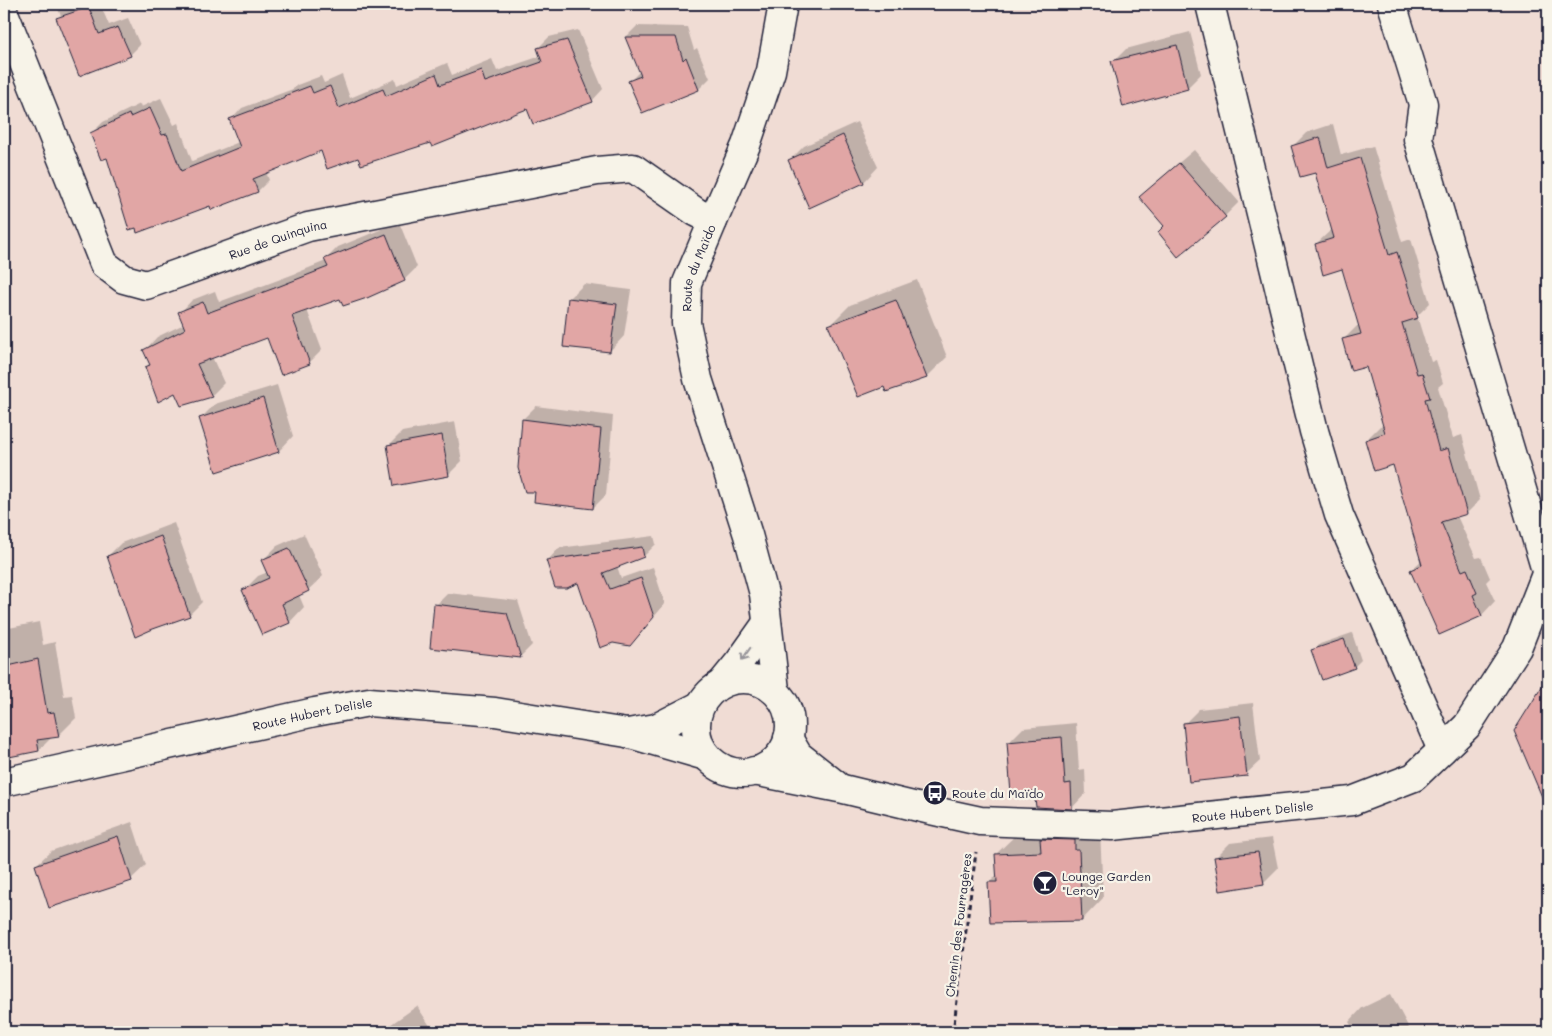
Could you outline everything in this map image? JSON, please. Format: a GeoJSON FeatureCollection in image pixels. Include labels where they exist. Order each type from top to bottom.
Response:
{"type":"FeatureCollection","features":[{"type":"Feature","properties":{"kind":"street","name":"Route du Maïdo"},"geometry":{"type":"LineString","coordinates":[[774,690],[764,594],[748,535],[698,379],[686,323],[687,283],[746,145],[771,71],[783,4]]}},
{"type":"Feature","properties":{"kind":"street"},"geometry":{"type":"LineString","coordinates":[[1210,4],[1314,430],[1339,515],[1442,750]]}},
{"type":"Feature","properties":{"kind":"street"},"geometry":{"type":"LineString","coordinates":[[1392,4],[1423,104],[1418,139],[1548,572]]}},
{"type":"Feature","properties":{"kind":"street","name":"Rue de Quinquina"},"geometry":{"type":"LineString","coordinates":[[4,13],[104,264],[124,279],[146,284],[308,227],[597,171],[633,168],[696,212],[713,220]]}},
{"type":"Feature","properties":{"kind":"street","name":"Route Hubert Delisle"},"geometry":{"type":"LineString","coordinates":[[754,771],[980,820],[1112,826],[1352,801],[1414,777],[1467,726],[1517,648],[1548,572]]}},
{"type":"Feature","properties":{"kind":"street"},"geometry":{"type":"LineString","coordinates":[[722,683],[749,678],[774,690],[785,704],[790,721],[788,738],[781,753],[769,765],[754,771],[736,772],[720,767],[706,756],[698,740],[696,723],[699,706],[708,692],[722,683],[767,623]]}},
{"type":"Feature","properties":{"kind":"street","name":"Route Hubert Delisle"},"geometry":{"type":"LineString","coordinates":[[4,782],[315,712],[369,702],[495,712],[627,733],[706,756]]}},
{"type":"Feature","properties":{"kind":"street","name":"Route Hubert Delisle"},"geometry":{"type":"LineString","coordinates":[[627,733],[656,728],[699,706]]}},
{"type":"Feature","properties":{"kind":"street","name":"Route Hubert Delisle"},"geometry":{"type":"LineString","coordinates":[[788,738],[798,755],[839,788]]}},
{"type":"Feature","properties":{"kind":"path","name":"Chemin des Fourragères"},"geometry":{"type":"LineString","coordinates":[[953,1032],[980,820]]}},
{"type":"Feature","properties":{"kind":"building"},"geometry":{"type":"Polygon","coordinates":[[[89,7],[99,34],[118,27],[131,56],[79,76],[56,18],[89,7]]]}},
{"type":"Feature","properties":{"kind":"building"},"geometry":{"type":"Polygon","coordinates":[[[625,37],[676,37],[683,60],[686,57],[699,90],[642,113],[628,81],[641,76],[625,37]]]}},
{"type":"Feature","properties":{"kind":"building"},"geometry":{"type":"Polygon","coordinates":[[[567,40],[593,102],[533,124],[527,109],[432,147],[430,143],[361,165],[358,158],[327,169],[321,151],[253,179],[258,192],[211,210],[210,206],[137,233],[136,228],[129,230],[107,158],[101,160],[90,133],[129,114],[130,117],[150,108],[162,135],[167,134],[181,171],[240,147],[229,119],[285,98],[284,96],[310,86],[313,93],[330,86],[339,108],[383,89],[386,96],[436,74],[440,85],[481,70],[485,82],[542,62],[537,48],[567,40]]]}},
{"type":"Feature","properties":{"kind":"building"},"geometry":{"type":"Polygon","coordinates":[[[1177,45],[1188,89],[1123,107],[1111,61],[1177,45]]]}},
{"type":"Feature","properties":{"kind":"building"},"geometry":{"type":"Polygon","coordinates":[[[843,135],[864,183],[809,208],[788,160],[843,135]]]}},
{"type":"Feature","properties":{"kind":"building"},"geometry":{"type":"Polygon","coordinates":[[[1320,137],[1328,168],[1360,158],[1389,255],[1397,252],[1418,318],[1402,323],[1417,374],[1422,373],[1430,398],[1425,399],[1439,451],[1448,448],[1467,514],[1441,522],[1462,571],[1467,569],[1477,593],[1473,595],[1482,616],[1439,635],[1410,570],[1422,565],[1393,465],[1374,471],[1365,440],[1385,433],[1366,367],[1351,371],[1342,339],[1361,334],[1342,269],[1323,275],[1315,244],[1334,238],[1315,173],[1300,177],[1291,146],[1320,137]]]}},
{"type":"Feature","properties":{"kind":"building"},"geometry":{"type":"Polygon","coordinates":[[[1179,163],[1226,217],[1178,257],[1158,232],[1164,226],[1139,197],[1179,163]]]}},
{"type":"Feature","properties":{"kind":"building"},"geometry":{"type":"Polygon","coordinates":[[[386,234],[405,281],[367,298],[343,306],[340,299],[292,316],[310,364],[281,375],[267,338],[197,364],[212,397],[181,406],[175,393],[158,402],[145,367],[150,365],[143,350],[185,329],[178,312],[203,302],[207,313],[280,286],[328,267],[324,259],[386,234]]]}},
{"type":"Feature","properties":{"kind":"building"},"geometry":{"type":"Polygon","coordinates":[[[568,298],[617,304],[610,352],[563,347],[568,298]]]}},
{"type":"Feature","properties":{"kind":"building"},"geometry":{"type":"Polygon","coordinates":[[[896,300],[927,378],[886,392],[884,387],[858,397],[828,325],[896,300]]]}},
{"type":"Feature","properties":{"kind":"building"},"geometry":{"type":"Polygon","coordinates":[[[263,398],[279,452],[216,472],[199,418],[263,398]]]}},
{"type":"Feature","properties":{"kind":"building"},"geometry":{"type":"Polygon","coordinates":[[[522,419],[601,429],[593,509],[534,502],[535,492],[525,492],[518,468],[522,419]]]}},
{"type":"Feature","properties":{"kind":"building"},"geometry":{"type":"Polygon","coordinates":[[[442,435],[449,476],[394,486],[387,445],[442,435]]]}},
{"type":"Feature","properties":{"kind":"building"},"geometry":{"type":"Polygon","coordinates":[[[161,536],[190,616],[135,637],[107,556],[161,536]]]}},
{"type":"Feature","properties":{"kind":"building"},"geometry":{"type":"Polygon","coordinates":[[[642,547],[644,557],[603,573],[610,589],[641,578],[654,617],[630,646],[613,643],[600,648],[578,583],[567,588],[555,588],[546,560],[642,547]]]}},
{"type":"Feature","properties":{"kind":"building"},"geometry":{"type":"Polygon","coordinates":[[[289,548],[309,591],[282,604],[290,623],[262,635],[242,590],[269,578],[261,560],[289,548]]]}},
{"type":"Feature","properties":{"kind":"building"},"geometry":{"type":"Polygon","coordinates":[[[434,604],[507,613],[521,658],[430,648],[434,604]]]}},
{"type":"Feature","properties":{"kind":"building"},"geometry":{"type":"Polygon","coordinates":[[[1344,639],[1355,668],[1322,680],[1311,650],[1344,639]]]}},
{"type":"Feature","properties":{"kind":"building"},"geometry":{"type":"Polygon","coordinates":[[[38,659],[47,713],[54,712],[59,737],[37,740],[39,751],[4,758],[4,667],[38,659]]]}},
{"type":"Feature","properties":{"kind":"building"},"geometry":{"type":"Polygon","coordinates":[[[1548,677],[1548,811],[1514,731],[1548,677]]]}},
{"type":"Feature","properties":{"kind":"building"},"geometry":{"type":"Polygon","coordinates":[[[1240,716],[1247,776],[1189,782],[1183,723],[1240,716]]]}},
{"type":"Feature","properties":{"kind":"building"},"geometry":{"type":"Polygon","coordinates":[[[1062,737],[1065,784],[1071,783],[1072,809],[1036,807],[1034,791],[1011,794],[1007,742],[1062,737]]]}},
{"type":"Feature","properties":{"kind":"building"},"geometry":{"type":"Polygon","coordinates":[[[118,836],[132,881],[49,908],[35,865],[118,836]]]}},
{"type":"Feature","properties":{"kind":"building"},"geometry":{"type":"Polygon","coordinates":[[[1040,839],[1075,840],[1075,850],[1079,850],[1082,921],[990,923],[988,882],[997,882],[995,854],[1041,852],[1040,839]]]}},
{"type":"Feature","properties":{"kind":"building"},"geometry":{"type":"Polygon","coordinates":[[[1258,852],[1264,884],[1220,891],[1214,857],[1258,852]]]}},
{"type":"Feature","properties":{"kind":"place","name":"Route du Maïdo"},"geometry":{"type":"Point","coordinates":[935,793]}},
{"type":"Feature","properties":{"kind":"place","name":"Lounge Garden \"Leroy\""},"geometry":{"type":"Point","coordinates":[1045,883]}}]}
